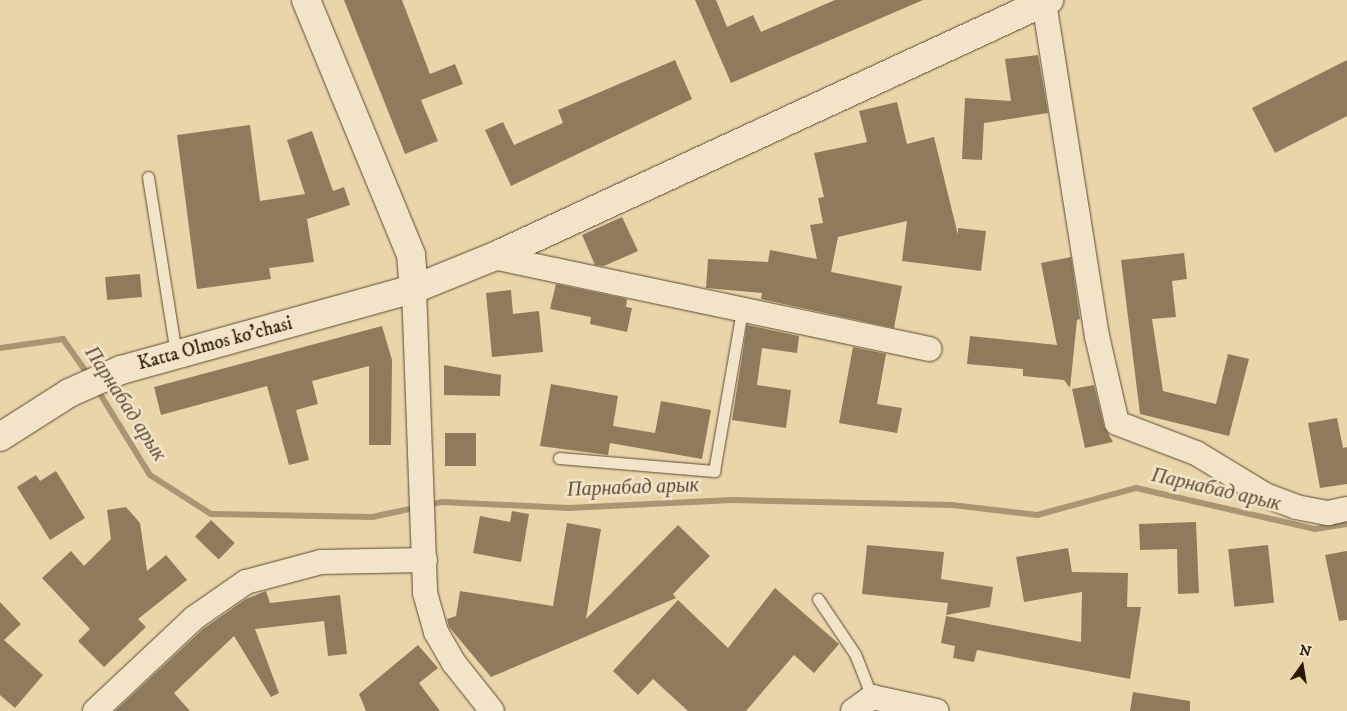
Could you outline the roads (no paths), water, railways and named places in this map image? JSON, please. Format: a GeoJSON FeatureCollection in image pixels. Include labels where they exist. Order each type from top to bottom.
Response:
{"type":"FeatureCollection","features":[{"type":"Feature","properties":{"kind":"street"},"geometry":{"type":"LineString","coordinates":[[306,0],[411,255],[426,560],[425,593],[436,632],[454,663],[492,711]]}},
{"type":"Feature","properties":{"kind":"street"},"geometry":{"type":"LineString","coordinates":[[1046,1],[1097,336],[1117,423],[1196,453],[1266,496],[1296,507],[1328,513],[1347,509]]}},
{"type":"Feature","properties":{"kind":"street","name":"Katta Olmos ko'chasi"},"geometry":{"type":"LineString","coordinates":[[0,437],[69,393],[121,370],[414,289],[493,257],[1046,1]]}},
{"type":"Feature","properties":{"kind":"street"},"geometry":{"type":"LineString","coordinates":[[493,257],[929,349]]}},
{"type":"Feature","properties":{"kind":"street"},"geometry":{"type":"LineString","coordinates":[[95,711],[194,618],[246,582],[321,562],[426,560]]}},
{"type":"Feature","properties":{"kind":"street"},"geometry":{"type":"LineString","coordinates":[[853,711],[872,697],[937,711]]}},
{"type":"Feature","properties":{"kind":"lane"},"geometry":{"type":"LineString","coordinates":[[148,177],[176,354]]}},
{"type":"Feature","properties":{"kind":"lane"},"geometry":{"type":"LineString","coordinates":[[559,458],[714,471],[742,310]]}},
{"type":"Feature","properties":{"kind":"lane"},"geometry":{"type":"LineString","coordinates":[[818,600],[854,654],[872,697]]}},
{"type":"Feature","properties":{"kind":"waterway","name":"Парнабад арык"},"geometry":{"type":"LineString","coordinates":[[0,348],[63,339],[89,376]]}},
{"type":"Feature","properties":{"kind":"waterway","name":"Парнабад арык"},"geometry":{"type":"LineString","coordinates":[[97,389],[150,475],[211,514],[372,517],[442,502],[569,508],[732,500],[952,505],[1037,515],[1136,488],[1315,529],[1347,524]]}}]}
